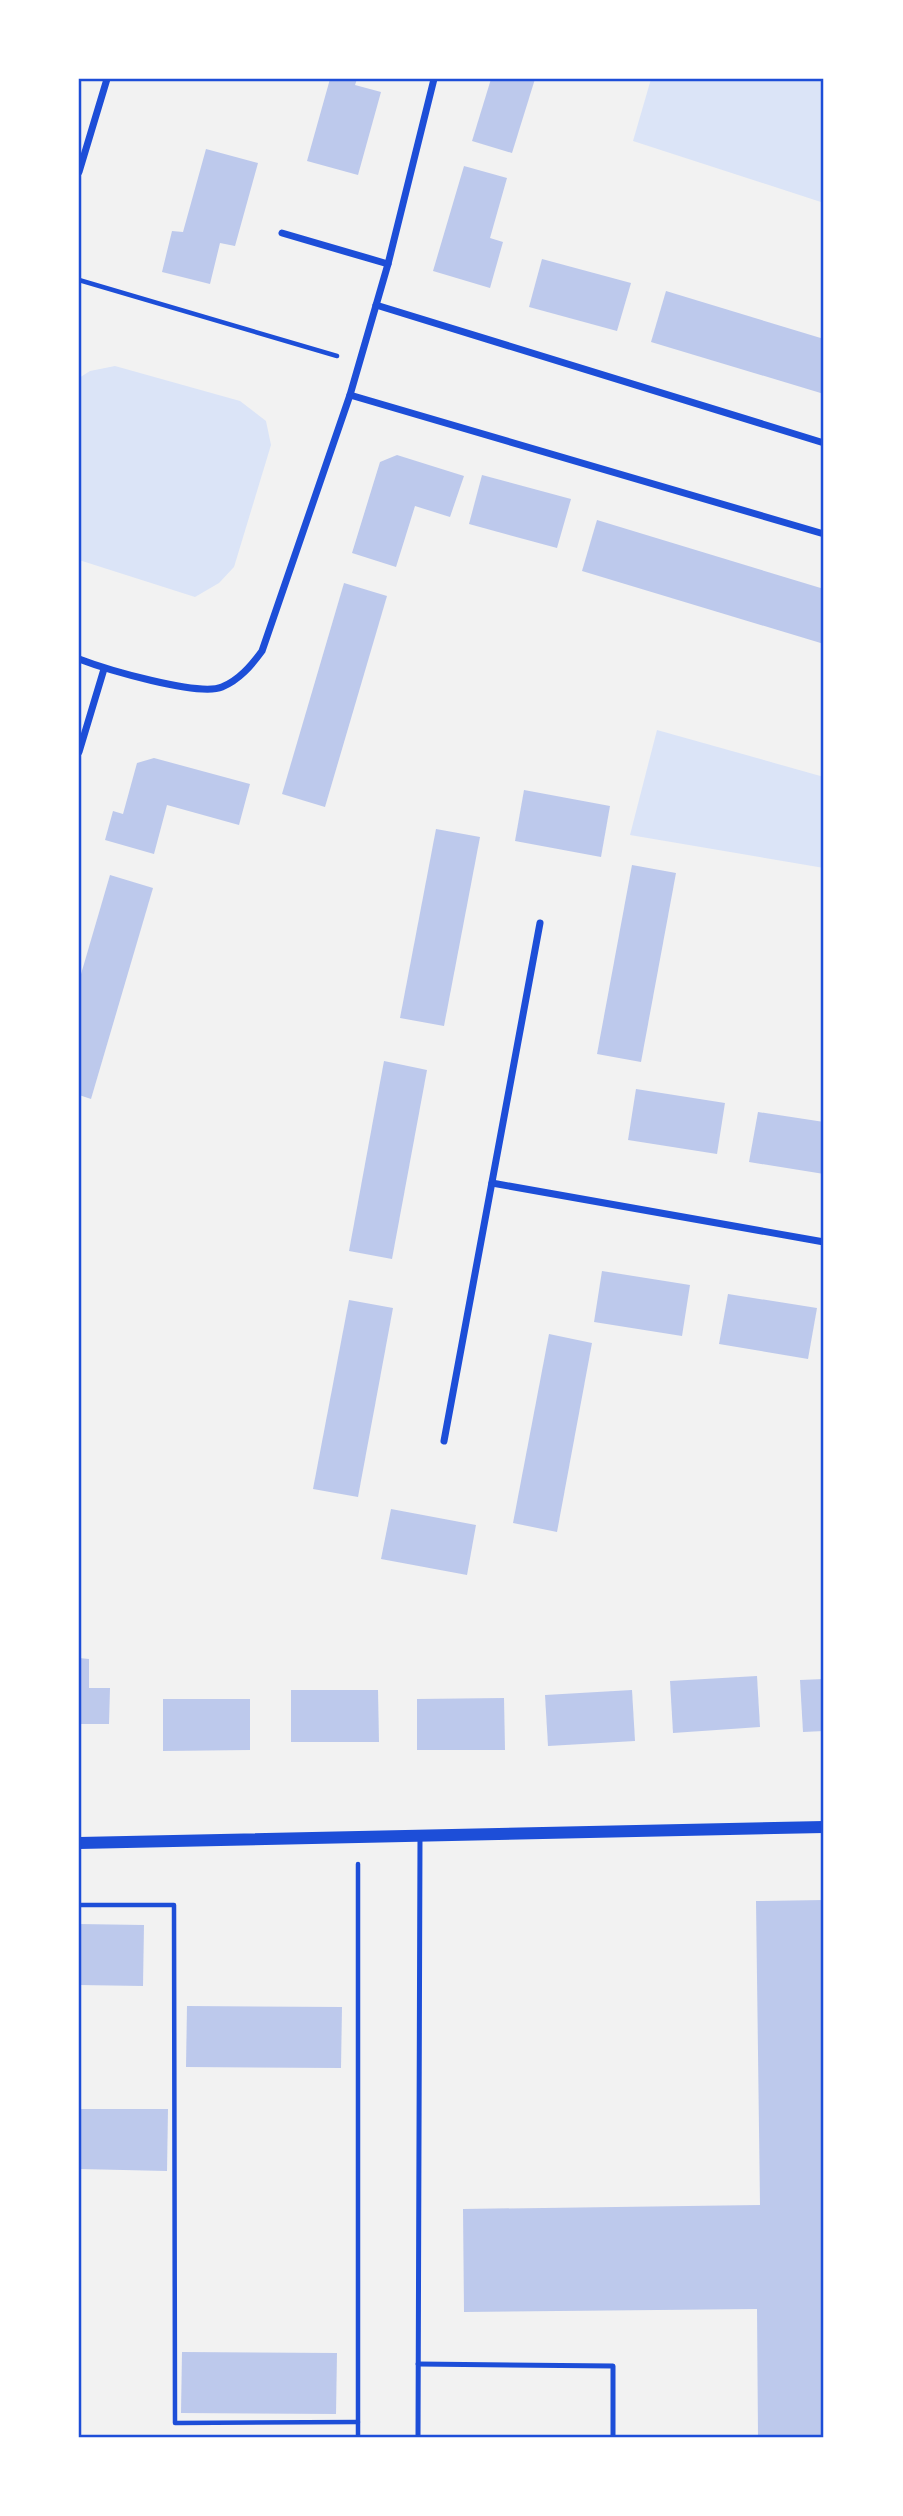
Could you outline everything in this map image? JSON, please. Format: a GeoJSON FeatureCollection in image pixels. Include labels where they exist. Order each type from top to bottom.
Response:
{"type":"FeatureCollection","features":[{"type":"Feature","properties":{"kind":"street"},"geometry":{"type":"LineString","coordinates":[[79,172],[107,79]]}},
{"type":"Feature","properties":{"kind":"street"},"geometry":{"type":"LineString","coordinates":[[79,659],[104,669],[202,690],[221,687],[247,671],[262,651],[350,395],[387,264],[434,79]]}},
{"type":"Feature","properties":{"kind":"street"},"geometry":{"type":"LineString","coordinates":[[282,233],[387,264]]}},
{"type":"Feature","properties":{"kind":"street"},"geometry":{"type":"LineString","coordinates":[[376,305],[824,443]]}},
{"type":"Feature","properties":{"kind":"street"},"geometry":{"type":"LineString","coordinates":[[350,395],[824,534]]}},
{"type":"Feature","properties":{"kind":"street"},"geometry":{"type":"LineString","coordinates":[[79,752],[104,669]]}},
{"type":"Feature","properties":{"kind":"street"},"geometry":{"type":"LineString","coordinates":[[444,1441],[540,923]]}},
{"type":"Feature","properties":{"kind":"street"},"geometry":{"type":"LineString","coordinates":[[492,1183],[824,1242]]}},
{"type":"Feature","properties":{"kind":"street"},"geometry":{"type":"LineString","coordinates":[[79,1843],[824,1827]]}},
{"type":"Feature","properties":{"kind":"lane"},"geometry":{"type":"LineString","coordinates":[[418,2437],[420,1837]]}},
{"type":"Feature","properties":{"kind":"lane"},"geometry":{"type":"LineString","coordinates":[[418,2364],[613,2366],[613,2437]]}},
{"type":"Feature","properties":{"kind":"path"},"geometry":{"type":"LineString","coordinates":[[79,280],[359,362]]}},
{"type":"Feature","properties":{"kind":"path"},"geometry":{"type":"LineString","coordinates":[[358,1838],[358,2437]]}},
{"type":"Feature","properties":{"kind":"path"},"geometry":{"type":"LineString","coordinates":[[79,1905],[174,1905],[175,2423],[358,2422]]}},
{"type":"Feature","properties":{"kind":"shaded area"},"geometry":{"type":"Polygon","coordinates":[[[651,79],[824,79],[824,203],[633,141],[651,79]]]}},
{"type":"Feature","properties":{"kind":"shaded area"},"geometry":{"type":"Polygon","coordinates":[[[115,366],[240,401],[266,421],[271,445],[234,567],[219,583],[195,597],[79,560],[79,378],[90,371],[115,366]]]}},
{"type":"Feature","properties":{"kind":"shaded area"},"geometry":{"type":"Polygon","coordinates":[[[657,730],[824,777],[824,868],[630,835],[657,730]]]}},
{"type":"Feature","properties":{"kind":"building"},"geometry":{"type":"Polygon","coordinates":[[[330,79],[357,79],[355,85],[381,92],[358,175],[307,161],[330,79]]]}},
{"type":"Feature","properties":{"kind":"building"},"geometry":{"type":"Polygon","coordinates":[[[491,79],[535,79],[512,153],[472,141],[491,79]]]}},
{"type":"Feature","properties":{"kind":"building"},"geometry":{"type":"Polygon","coordinates":[[[206,149],[258,163],[235,246],[220,243],[210,284],[162,272],[172,231],[183,232],[206,149]]]}},
{"type":"Feature","properties":{"kind":"building"},"geometry":{"type":"Polygon","coordinates":[[[464,166],[507,178],[490,238],[503,242],[490,288],[433,271],[464,166]]]}},
{"type":"Feature","properties":{"kind":"building"},"geometry":{"type":"Polygon","coordinates":[[[542,259],[631,283],[617,331],[529,307],[542,259]]]}},
{"type":"Feature","properties":{"kind":"building"},"geometry":{"type":"Polygon","coordinates":[[[666,291],[824,339],[824,394],[651,342],[666,291]]]}},
{"type":"Feature","properties":{"kind":"building"},"geometry":{"type":"Polygon","coordinates":[[[397,455],[464,476],[450,517],[415,506],[396,567],[352,553],[380,462],[397,455]]]}},
{"type":"Feature","properties":{"kind":"building"},"geometry":{"type":"Polygon","coordinates":[[[482,475],[571,499],[557,548],[469,524],[482,475]]]}},
{"type":"Feature","properties":{"kind":"building"},"geometry":{"type":"Polygon","coordinates":[[[597,520],[824,589],[824,644],[582,571],[597,520]]]}},
{"type":"Feature","properties":{"kind":"building"},"geometry":{"type":"Polygon","coordinates":[[[344,583],[387,596],[325,807],[282,794],[344,583]]]}},
{"type":"Feature","properties":{"kind":"building"},"geometry":{"type":"Polygon","coordinates":[[[154,758],[250,784],[239,825],[167,805],[154,854],[105,840],[113,811],[123,814],[137,763],[154,758]]]}},
{"type":"Feature","properties":{"kind":"building"},"geometry":{"type":"Polygon","coordinates":[[[524,790],[610,806],[601,857],[515,841],[524,790]]]}},
{"type":"Feature","properties":{"kind":"building"},"geometry":{"type":"Polygon","coordinates":[[[436,829],[480,837],[444,1026],[400,1018],[436,829]]]}},
{"type":"Feature","properties":{"kind":"building"},"geometry":{"type":"Polygon","coordinates":[[[632,865],[676,873],[641,1062],[597,1054],[632,865]]]}},
{"type":"Feature","properties":{"kind":"building"},"geometry":{"type":"Polygon","coordinates":[[[110,875],[153,888],[91,1099],[79,1095],[79,981],[110,875]]]}},
{"type":"Feature","properties":{"kind":"building"},"geometry":{"type":"Polygon","coordinates":[[[384,1061],[427,1070],[392,1259],[349,1251],[384,1061]]]}},
{"type":"Feature","properties":{"kind":"building"},"geometry":{"type":"Polygon","coordinates":[[[636,1089],[725,1103],[717,1154],[628,1140],[636,1089]]]}},
{"type":"Feature","properties":{"kind":"building"},"geometry":{"type":"Polygon","coordinates":[[[758,1112],[824,1122],[824,1174],[749,1162],[758,1112]]]}},
{"type":"Feature","properties":{"kind":"building"},"geometry":{"type":"Polygon","coordinates":[[[602,1271],[690,1285],[682,1336],[594,1322],[602,1271]]]}},
{"type":"Feature","properties":{"kind":"building"},"geometry":{"type":"Polygon","coordinates":[[[728,1294],[817,1308],[808,1359],[719,1344],[728,1294]]]}},
{"type":"Feature","properties":{"kind":"building"},"geometry":{"type":"Polygon","coordinates":[[[349,1300],[393,1308],[358,1497],[313,1489],[349,1300]]]}},
{"type":"Feature","properties":{"kind":"building"},"geometry":{"type":"Polygon","coordinates":[[[549,1334],[592,1343],[557,1532],[513,1523],[549,1334]]]}},
{"type":"Feature","properties":{"kind":"building"},"geometry":{"type":"Polygon","coordinates":[[[391,1509],[476,1525],[467,1575],[381,1559],[391,1509]]]}},
{"type":"Feature","properties":{"kind":"building"},"geometry":{"type":"Polygon","coordinates":[[[79,1658],[89,1659],[89,1688],[110,1688],[109,1724],[79,1724],[79,1658]]]}},
{"type":"Feature","properties":{"kind":"building"},"geometry":{"type":"Polygon","coordinates":[[[757,1676],[760,1727],[673,1733],[670,1681],[757,1676]]]}},
{"type":"Feature","properties":{"kind":"building"},"geometry":{"type":"Polygon","coordinates":[[[824,1679],[824,1731],[803,1732],[800,1680],[824,1679]]]}},
{"type":"Feature","properties":{"kind":"building"},"geometry":{"type":"Polygon","coordinates":[[[291,1690],[378,1690],[379,1742],[291,1742],[291,1690]]]}},
{"type":"Feature","properties":{"kind":"building"},"geometry":{"type":"Polygon","coordinates":[[[632,1690],[635,1741],[548,1746],[545,1695],[632,1690]]]}},
{"type":"Feature","properties":{"kind":"building"},"geometry":{"type":"Polygon","coordinates":[[[504,1698],[505,1750],[417,1750],[417,1699],[504,1698]]]}},
{"type":"Feature","properties":{"kind":"building"},"geometry":{"type":"Polygon","coordinates":[[[163,1699],[250,1699],[250,1750],[163,1751],[163,1699]]]}},
{"type":"Feature","properties":{"kind":"building"},"geometry":{"type":"Polygon","coordinates":[[[824,1900],[824,2437],[758,2437],[757,2309],[464,2312],[463,2209],[760,2205],[756,1901],[824,1900]]]}},
{"type":"Feature","properties":{"kind":"building"},"geometry":{"type":"Polygon","coordinates":[[[79,1924],[144,1925],[143,1986],[79,1985],[79,1924]]]}},
{"type":"Feature","properties":{"kind":"building"},"geometry":{"type":"Polygon","coordinates":[[[187,2006],[342,2007],[341,2068],[186,2067],[187,2006]]]}},
{"type":"Feature","properties":{"kind":"building"},"geometry":{"type":"Polygon","coordinates":[[[79,2109],[168,2109],[167,2171],[79,2169],[79,2109]]]}},
{"type":"Feature","properties":{"kind":"building"},"geometry":{"type":"Polygon","coordinates":[[[182,2352],[337,2353],[336,2414],[181,2413],[182,2352]]]}}]}
